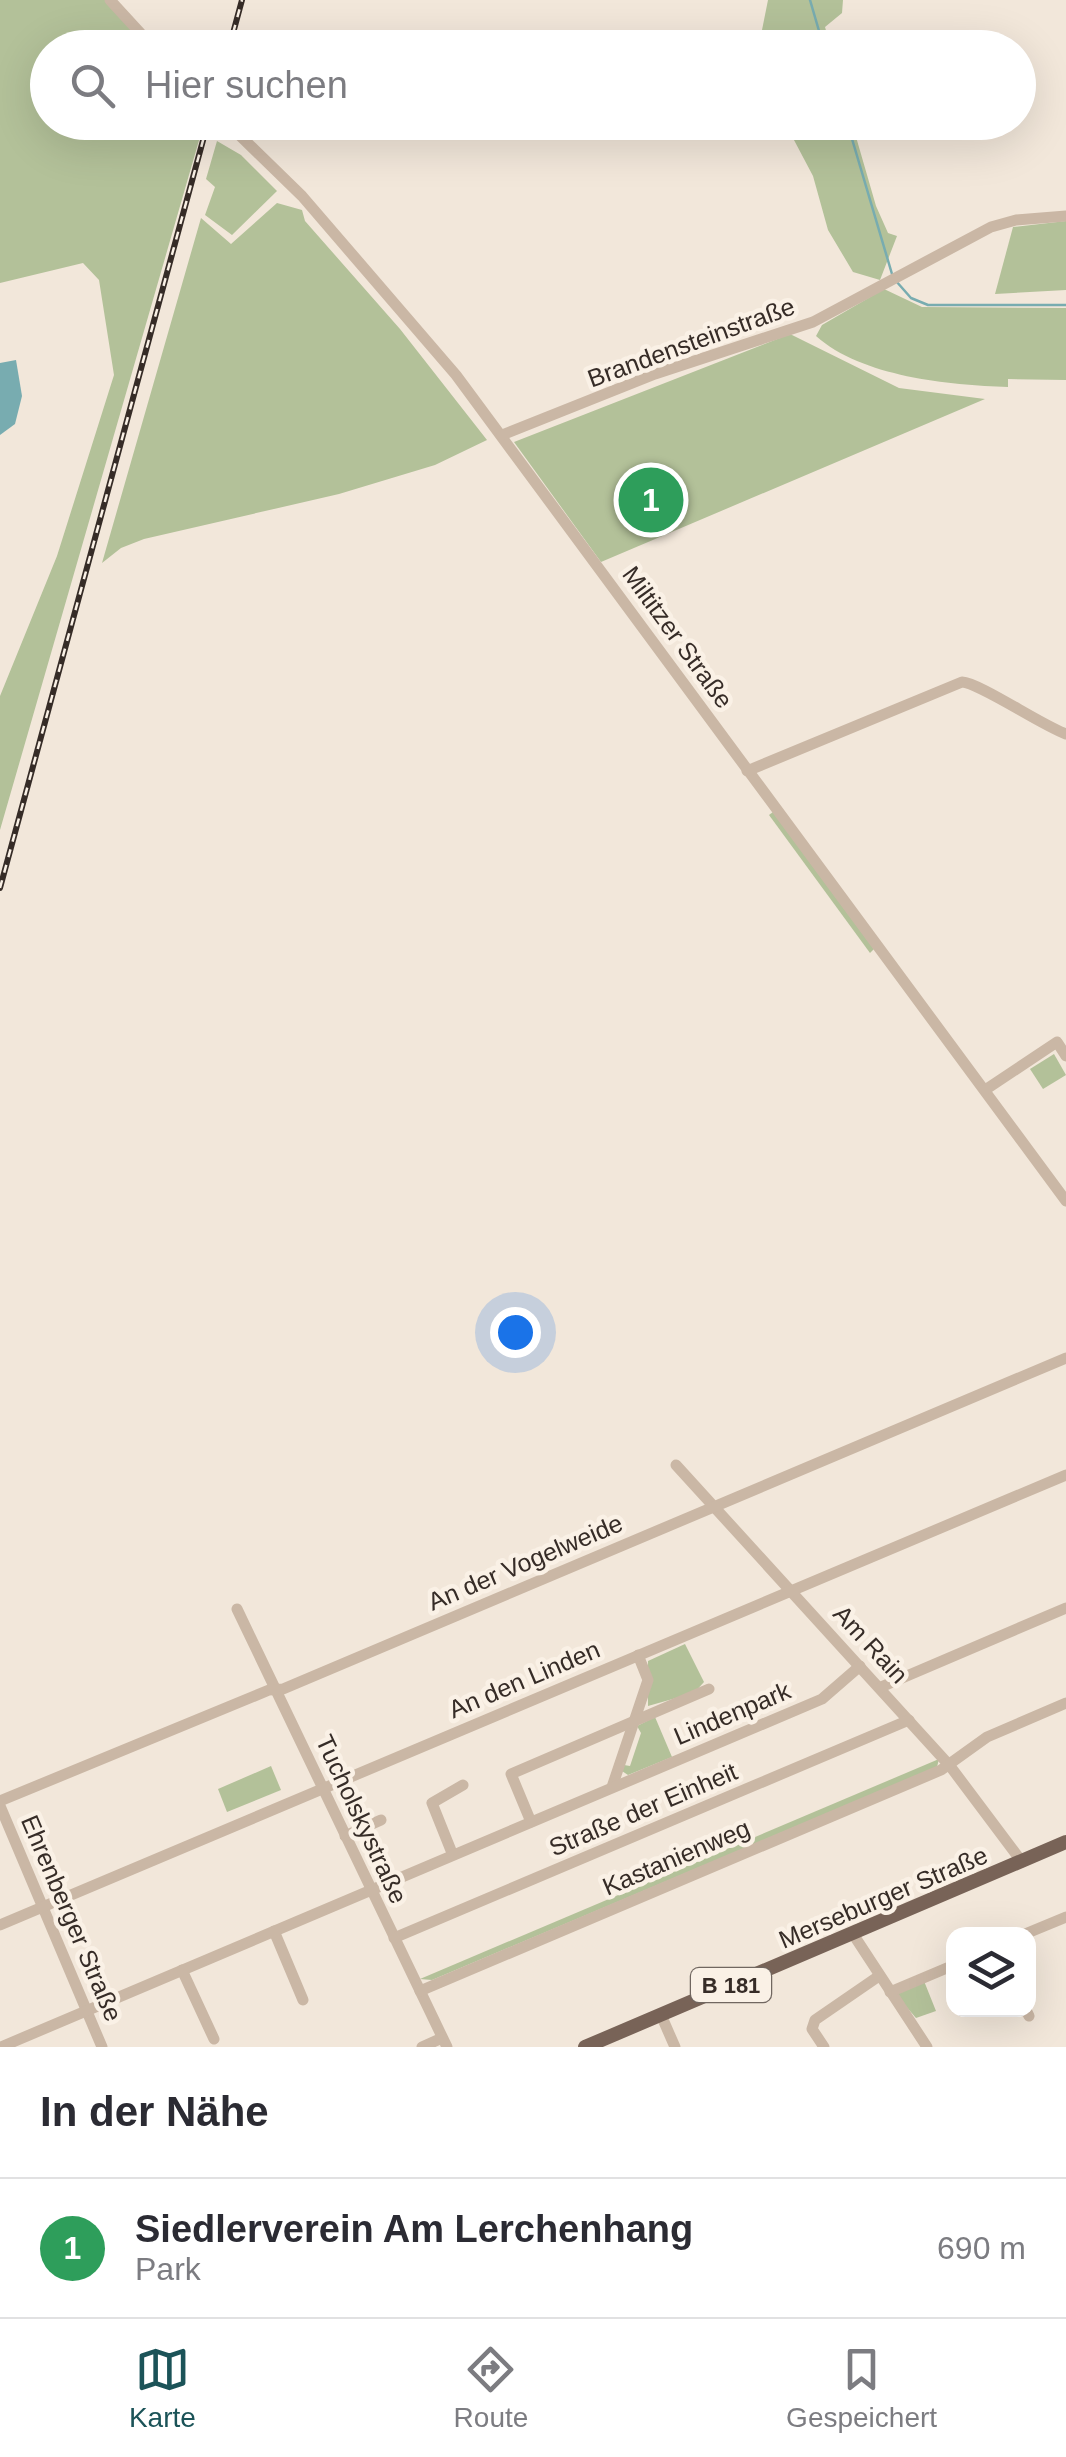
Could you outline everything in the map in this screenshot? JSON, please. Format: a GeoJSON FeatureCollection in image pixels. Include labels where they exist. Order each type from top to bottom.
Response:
{"type":"FeatureCollection","features":[{"type":"Feature","properties":{"kind":"main road","name":"Merseburger Straße"},"geometry":{"type":"LineString","coordinates":[[585,2047],[1066,1842]]}},
{"type":"Feature","properties":{"kind":"street"},"geometry":{"type":"LineString","coordinates":[[110,0],[138,30]]}},
{"type":"Feature","properties":{"kind":"street","name":"Miltitzer Straße"},"geometry":{"type":"LineString","coordinates":[[243,140],[367,268],[502,435],[1066,1201]]}},
{"type":"Feature","properties":{"kind":"street","name":"Brandensteinstraße"},"geometry":{"type":"LineString","coordinates":[[502,435],[655,374],[800,328],[1003,222],[1066,216]]}},
{"type":"Feature","properties":{"kind":"street"},"geometry":{"type":"LineString","coordinates":[[747,771],[962,682],[974,684],[1020,714],[1066,734]]}},
{"type":"Feature","properties":{"kind":"street"},"geometry":{"type":"LineString","coordinates":[[985,1090],[1062,1040],[1066,1056]]}},
{"type":"Feature","properties":{"kind":"street","name":"An der Vogelweide"},"geometry":{"type":"LineString","coordinates":[[0,1803],[1066,1358]]}},
{"type":"Feature","properties":{"kind":"street","name":"Am Rain"},"geometry":{"type":"LineString","coordinates":[[676,1465],[950,1766],[1022,1862]]}},
{"type":"Feature","properties":{"kind":"street","name":"An den Linden"},"geometry":{"type":"LineString","coordinates":[[0,1925],[1066,1474]]}},
{"type":"Feature","properties":{"kind":"street"},"geometry":{"type":"LineString","coordinates":[[880,1687],[1066,1608]]}},
{"type":"Feature","properties":{"kind":"street","name":"Tucholskystraße"},"geometry":{"type":"LineString","coordinates":[[237,1609],[445,2042]]}},
{"type":"Feature","properties":{"kind":"street","name":"Lindenpark"},"geometry":{"type":"LineString","coordinates":[[612,1787],[648,1680],[638,1655]]}},
{"type":"Feature","properties":{"kind":"street","name":"Lindenpark"},"geometry":{"type":"LineString","coordinates":[[1,2047],[822,1699],[860,1666]]}},
{"type":"Feature","properties":{"kind":"street","name":"Lindenpark"},"geometry":{"type":"LineString","coordinates":[[531,1822],[510,1774],[708,1689]]}},
{"type":"Feature","properties":{"kind":"street","name":"Kastanienweg"},"geometry":{"type":"LineString","coordinates":[[420,1991],[950,1766],[987,1737],[1066,1703]]}},
{"type":"Feature","properties":{"kind":"street","name":"Straße der Einheit"},"geometry":{"type":"LineString","coordinates":[[394,1938],[909,1720]]}},
{"type":"Feature","properties":{"kind":"street"},"geometry":{"type":"LineString","coordinates":[[452,1853],[432,1803],[464,1784]]}},
{"type":"Feature","properties":{"kind":"street","name":"Ehrenberger Straße"},"geometry":{"type":"LineString","coordinates":[[0,1803],[102,2047]]}},
{"type":"Feature","properties":{"kind":"street"},"geometry":{"type":"LineString","coordinates":[[344,1836],[382,1820]]}},
{"type":"Feature","properties":{"kind":"street"},"geometry":{"type":"LineString","coordinates":[[1036,1929],[1066,1917]]}},
{"type":"Feature","properties":{"kind":"street"},"geometry":{"type":"LineString","coordinates":[[274,1932],[303,2000]]}},
{"type":"Feature","properties":{"kind":"street"},"geometry":{"type":"LineString","coordinates":[[853,1934],[926,2047]]}},
{"type":"Feature","properties":{"kind":"street"},"geometry":{"type":"LineString","coordinates":[[890,1992],[946,1968]]}},
{"type":"Feature","properties":{"kind":"street"},"geometry":{"type":"LineString","coordinates":[[182,1970],[214,2039]]}},
{"type":"Feature","properties":{"kind":"street"},"geometry":{"type":"LineString","coordinates":[[824,2047],[812,2029],[815,2020],[880,1976]]}},
{"type":"Feature","properties":{"kind":"street"},"geometry":{"type":"LineString","coordinates":[[661,2015],[675,2047]]}},
{"type":"Feature","properties":{"kind":"street"},"geometry":{"type":"LineString","coordinates":[[422,2047],[445,2042]]}},
{"type":"Feature","properties":{"kind":"green space"},"geometry":{"type":"Polygon","coordinates":[[[0,0],[107,0],[134,30],[30,30],[30,140],[199,140],[0,830],[0,696],[57,556],[114,375],[99,280],[83,263],[0,283],[0,0]]]}},
{"type":"Feature","properties":{"kind":"green space"},"geometry":{"type":"Polygon","coordinates":[[[768,0],[843,0],[842,13],[826,30],[762,30],[768,0]]]}},
{"type":"Feature","properties":{"kind":"green space"},"geometry":{"type":"Polygon","coordinates":[[[794,140],[857,140],[876,206],[888,233],[897,236],[880,280],[853,272],[828,230],[813,176],[794,140]]]}},
{"type":"Feature","properties":{"kind":"green space"},"geometry":{"type":"Polygon","coordinates":[[[217,141],[241,155],[277,191],[232,235],[205,215],[215,187],[206,179],[217,141]]]}},
{"type":"Feature","properties":{"kind":"green space"},"geometry":{"type":"Polygon","coordinates":[[[277,203],[302,210],[305,221],[400,329],[487,440],[435,465],[339,494],[144,539],[121,548],[102,563],[201,218],[231,244],[277,203]]]}},
{"type":"Feature","properties":{"kind":"green space"},"geometry":{"type":"Polygon","coordinates":[[[1066,221],[1066,290],[995,294],[1013,227],[1066,221]]]}},
{"type":"Feature","properties":{"kind":"green space"},"geometry":{"type":"Polygon","coordinates":[[[884,289],[922,307],[1066,308],[1066,380],[1008,379],[1008,387],[933,381],[857,361],[816,336],[822,325],[884,289]]]}},
{"type":"Feature","properties":{"kind":"green space"},"geometry":{"type":"Polygon","coordinates":[[[790,334],[899,388],[985,399],[601,562],[514,442],[790,334]]]}},
{"type":"Feature","properties":{"kind":"green space"},"geometry":{"type":"Polygon","coordinates":[[[773,812],[874,949],[870,953],[769,815],[773,812]]]}},
{"type":"Feature","properties":{"kind":"green space"},"geometry":{"type":"Polygon","coordinates":[[[1054,1054],[1066,1075],[1043,1089],[1030,1069],[1054,1054]]]}},
{"type":"Feature","properties":{"kind":"green space"},"geometry":{"type":"Polygon","coordinates":[[[685,1644],[704,1682],[694,1693],[648,1706],[648,1661],[685,1644]]]}},
{"type":"Feature","properties":{"kind":"green space"},"geometry":{"type":"Polygon","coordinates":[[[655,1717],[672,1757],[628,1775],[622,1771],[624,1765],[630,1766],[641,1733],[637,1726],[655,1717]]]}},
{"type":"Feature","properties":{"kind":"green space"},"geometry":{"type":"Polygon","coordinates":[[[939,1759],[937,1767],[432,1980],[420,1979],[939,1759]]]}},
{"type":"Feature","properties":{"kind":"green space"},"geometry":{"type":"Polygon","coordinates":[[[271,1766],[281,1790],[227,1812],[218,1789],[271,1766]]]}},
{"type":"Feature","properties":{"kind":"green space"},"geometry":{"type":"Polygon","coordinates":[[[924,1981],[936,2011],[916,2018],[897,1996],[899,1990],[924,1981]]]}},
{"type":"Feature","properties":{"kind":"water"},"geometry":{"type":"Polygon","coordinates":[[[16,360],[22,396],[15,424],[0,435],[0,363],[16,360]]]}},
{"type":"Feature","properties":{"kind":"waterway"},"geometry":{"type":"LineString","coordinates":[[810,0],[819,30]]}},
{"type":"Feature","properties":{"kind":"waterway"},"geometry":{"type":"LineString","coordinates":[[852,140],[892,274]]}},
{"type":"Feature","properties":{"kind":"waterway"},"geometry":{"type":"LineString","coordinates":[[896,281],[911,298],[928,305],[1066,305]]}},
{"type":"Feature","properties":{"kind":"railway"},"geometry":{"type":"LineString","coordinates":[[234,30],[242,0]]}},
{"type":"Feature","properties":{"kind":"railway"},"geometry":{"type":"LineString","coordinates":[[0,888],[203,140]]}},
{"type":"Feature","properties":{"kind":"place","name":"Siedlerverein Am Lerchenhang"},"geometry":{"type":"Point","coordinates":[651,500]}}]}
